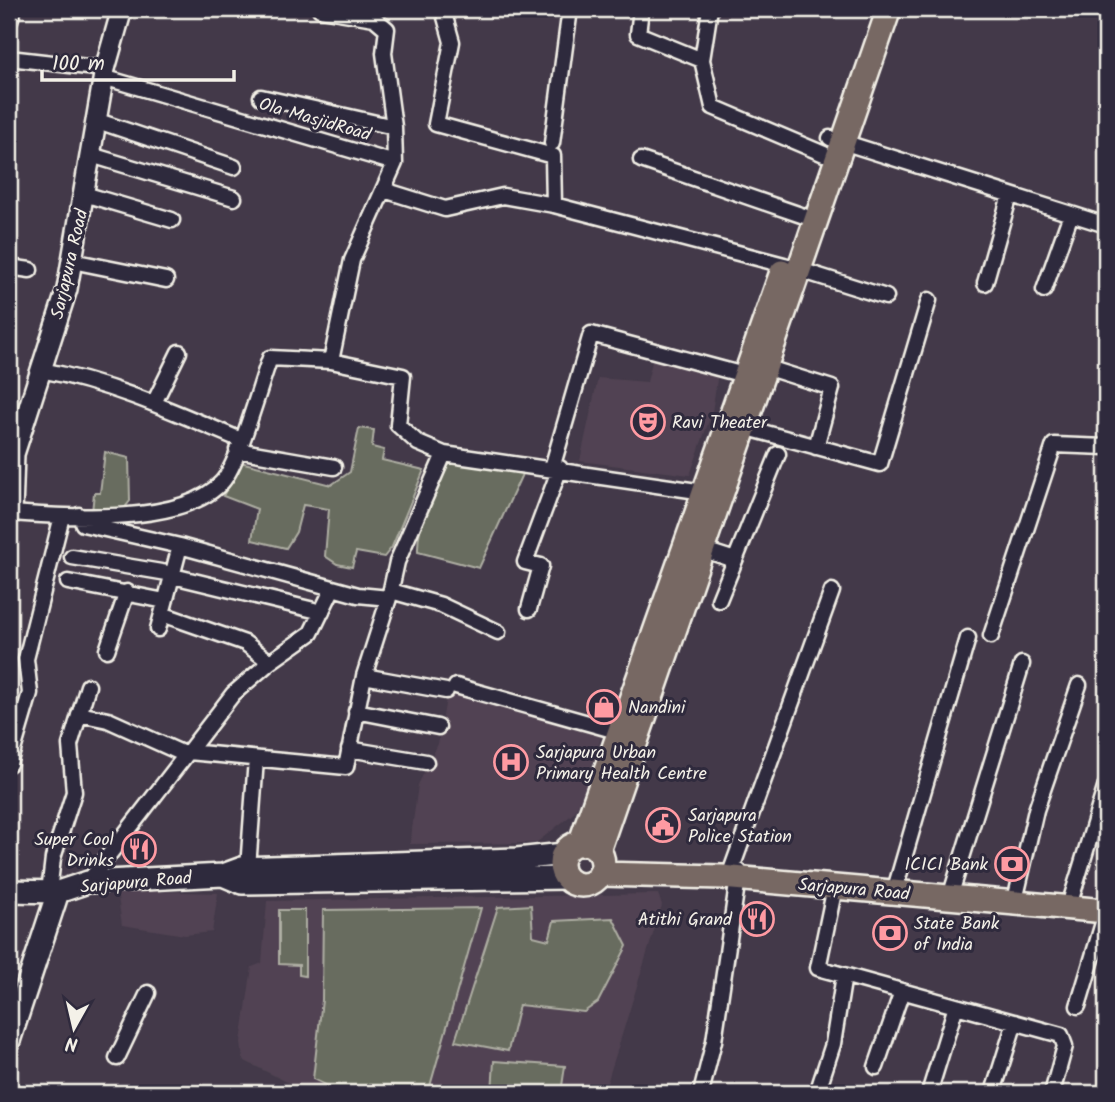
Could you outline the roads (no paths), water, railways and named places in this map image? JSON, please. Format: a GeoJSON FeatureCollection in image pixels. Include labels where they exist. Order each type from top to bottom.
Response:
{"type":"FeatureCollection","features":[{"type":"Feature","properties":{"kind":"main road"},"geometry":{"type":"LineString","coordinates":[[589,857],[701,550],[723,464],[832,144],[874,9]]}},
{"type":"Feature","properties":{"kind":"main road"},"geometry":{"type":"LineString","coordinates":[[791,267],[804,216],[888,9]]}},
{"type":"Feature","properties":{"kind":"main road"},"geometry":{"type":"LineString","coordinates":[[589,857],[561,866],[567,878],[585,885],[589,857],[620,732],[704,492],[744,427],[755,371]]}},
{"type":"Feature","properties":{"kind":"main road","name":"Sarjapura Road"},"geometry":{"type":"LineString","coordinates":[[223,875],[242,883],[419,872],[589,857],[862,885],[1106,899]]}},
{"type":"Feature","properties":{"kind":"main road","name":"Sarjapura Road"},"geometry":{"type":"LineString","coordinates":[[9,891],[53,892],[88,882],[223,875],[248,868],[567,878]]}},
{"type":"Feature","properties":{"kind":"main road","name":"Sarjapura Road"},"geometry":{"type":"LineString","coordinates":[[736,872],[835,887],[897,882],[1106,912]]}},
{"type":"Feature","properties":{"kind":"main road"},"geometry":{"type":"LineString","coordinates":[[9,1037],[53,892]]}},
{"type":"Feature","properties":{"kind":"street"},"geometry":{"type":"LineString","coordinates":[[9,23],[13,9]]}},
{"type":"Feature","properties":{"kind":"street","name":"Sarjapura Road"},"geometry":{"type":"LineString","coordinates":[[10,513],[14,454],[67,289],[98,121],[104,73],[122,9]]}},
{"type":"Feature","properties":{"kind":"street"},"geometry":{"type":"LineString","coordinates":[[320,9],[378,15],[387,29],[384,53],[394,127],[395,163],[384,190],[371,211],[352,260],[331,361]]}},
{"type":"Feature","properties":{"kind":"street"},"geometry":{"type":"LineString","coordinates":[[447,9],[444,16],[452,42],[436,124],[553,156],[554,205]]}},
{"type":"Feature","properties":{"kind":"street"},"geometry":{"type":"LineString","coordinates":[[552,143],[570,9]]}},
{"type":"Feature","properties":{"kind":"street"},"geometry":{"type":"LineString","coordinates":[[641,9],[638,34],[702,60]]}},
{"type":"Feature","properties":{"kind":"street"},"geometry":{"type":"LineString","coordinates":[[710,9],[702,60],[713,107],[1106,225]]}},
{"type":"Feature","properties":{"kind":"street","name":"Ola MasjidRoad"},"geometry":{"type":"LineString","coordinates":[[9,58],[104,73],[395,163]]}},
{"type":"Feature","properties":{"kind":"street"},"geometry":{"type":"LineString","coordinates":[[261,97],[394,127]]}},
{"type":"Feature","properties":{"kind":"street"},"geometry":{"type":"LineString","coordinates":[[98,121],[234,167]]}},
{"type":"Feature","properties":{"kind":"street"},"geometry":{"type":"LineString","coordinates":[[90,155],[234,198]]}},
{"type":"Feature","properties":{"kind":"street"},"geometry":{"type":"LineString","coordinates":[[641,160],[804,216]]}},
{"type":"Feature","properties":{"kind":"street"},"geometry":{"type":"LineString","coordinates":[[384,190],[445,209],[503,196],[554,205],[791,267],[886,297]]}},
{"type":"Feature","properties":{"kind":"street"},"geometry":{"type":"LineString","coordinates":[[84,194],[172,220]]}},
{"type":"Feature","properties":{"kind":"street"},"geometry":{"type":"LineString","coordinates":[[985,283],[1010,195]]}},
{"type":"Feature","properties":{"kind":"street"},"geometry":{"type":"LineString","coordinates":[[1044,290],[1071,214]]}},
{"type":"Feature","properties":{"kind":"street"},"geometry":{"type":"LineString","coordinates":[[72,261],[166,280]]}},
{"type":"Feature","properties":{"kind":"street"},"geometry":{"type":"LineString","coordinates":[[9,267],[30,270]]}},
{"type":"Feature","properties":{"kind":"street"},"geometry":{"type":"LineString","coordinates":[[744,427],[880,464],[929,300]]}},
{"type":"Feature","properties":{"kind":"street"},"geometry":{"type":"LineString","coordinates":[[529,609],[541,566],[525,562],[556,468],[591,334],[832,388],[816,447]]}},
{"type":"Feature","properties":{"kind":"street"},"geometry":{"type":"LineString","coordinates":[[154,402],[179,352]]}},
{"type":"Feature","properties":{"kind":"street"},"geometry":{"type":"LineString","coordinates":[[10,513],[62,516],[163,513],[202,497],[223,481],[270,358],[331,361],[403,376],[398,425],[418,443],[444,454],[556,468],[704,492]]}},
{"type":"Feature","properties":{"kind":"street"},"geometry":{"type":"LineString","coordinates":[[41,370],[86,379],[154,402],[239,445],[334,467]]}},
{"type":"Feature","properties":{"kind":"street"},"geometry":{"type":"LineString","coordinates":[[991,635],[1054,445],[1106,447]]}},
{"type":"Feature","properties":{"kind":"street"},"geometry":{"type":"LineString","coordinates":[[79,714],[108,720],[187,753],[346,767],[363,676],[390,595],[397,562],[444,454]]}},
{"type":"Feature","properties":{"kind":"street"},"geometry":{"type":"LineString","coordinates":[[719,600],[778,454]]}},
{"type":"Feature","properties":{"kind":"street"},"geometry":{"type":"LineString","coordinates":[[79,515],[83,524],[180,545],[358,595],[390,595],[441,605],[498,632]]}},
{"type":"Feature","properties":{"kind":"street"},"geometry":{"type":"LineString","coordinates":[[9,764],[30,692],[26,659],[62,516]]}},
{"type":"Feature","properties":{"kind":"street"},"geometry":{"type":"LineString","coordinates":[[158,629],[180,545]]}},
{"type":"Feature","properties":{"kind":"street"},"geometry":{"type":"LineString","coordinates":[[701,550],[735,561]]}},
{"type":"Feature","properties":{"kind":"street"},"geometry":{"type":"LineString","coordinates":[[72,557],[173,575],[322,612]]}},
{"type":"Feature","properties":{"kind":"street"},"geometry":{"type":"LineString","coordinates":[[68,582],[127,592],[245,643],[270,662]]}},
{"type":"Feature","properties":{"kind":"street"},"geometry":{"type":"LineString","coordinates":[[88,882],[233,694],[270,662],[311,633],[332,587]]}},
{"type":"Feature","properties":{"kind":"street"},"geometry":{"type":"LineString","coordinates":[[701,1093],[715,1041],[736,872],[832,591]]}},
{"type":"Feature","properties":{"kind":"street"},"geometry":{"type":"LineString","coordinates":[[107,650],[127,592]]}},
{"type":"Feature","properties":{"kind":"street"},"geometry":{"type":"LineString","coordinates":[[897,882],[968,638]]}},
{"type":"Feature","properties":{"kind":"street"},"geometry":{"type":"LineString","coordinates":[[966,892],[1022,664]]}},
{"type":"Feature","properties":{"kind":"street"},"geometry":{"type":"LineString","coordinates":[[363,676],[451,688],[620,732]]}},
{"type":"Feature","properties":{"kind":"street"},"geometry":{"type":"LineString","coordinates":[[1017,892],[1036,810],[1079,685]]}},
{"type":"Feature","properties":{"kind":"street"},"geometry":{"type":"LineString","coordinates":[[53,892],[53,858],[74,792],[70,745],[88,686]]}},
{"type":"Feature","properties":{"kind":"street"},"geometry":{"type":"LineString","coordinates":[[356,711],[438,727]]}},
{"type":"Feature","properties":{"kind":"street"},"geometry":{"type":"LineString","coordinates":[[349,749],[425,762]]}},
{"type":"Feature","properties":{"kind":"street"},"geometry":{"type":"LineString","coordinates":[[248,868],[256,759]]}},
{"type":"Feature","properties":{"kind":"street"},"geometry":{"type":"LineString","coordinates":[[1072,897],[1106,785]]}},
{"type":"Feature","properties":{"kind":"street"},"geometry":{"type":"LineString","coordinates":[[835,887],[818,968],[1058,1033],[1064,1038],[1065,1046],[1052,1093]]}},
{"type":"Feature","properties":{"kind":"street"},"geometry":{"type":"LineString","coordinates":[[1078,1006],[1106,912]]}},
{"type":"Feature","properties":{"kind":"street"},"geometry":{"type":"LineString","coordinates":[[817,1093],[833,1044],[844,975]]}},
{"type":"Feature","properties":{"kind":"street"},"geometry":{"type":"LineString","coordinates":[[876,1068],[902,991]]}},
{"type":"Feature","properties":{"kind":"street"},"geometry":{"type":"LineString","coordinates":[[117,1058],[148,993]]}},
{"type":"Feature","properties":{"kind":"street"},"geometry":{"type":"LineString","coordinates":[[930,1090],[956,1006]]}},
{"type":"Feature","properties":{"kind":"street"},"geometry":{"type":"LineString","coordinates":[[994,1089],[1015,1022]]}},
{"type":"Feature","properties":{"kind":"place","name":"Ravi Theater"},"geometry":{"type":"Point","coordinates":[648,422]}},
{"type":"Feature","properties":{"kind":"place","name":"Nandini"},"geometry":{"type":"Point","coordinates":[604,707]}},
{"type":"Feature","properties":{"kind":"place","name":"Sarjapura Urban Primary Health Centre"},"geometry":{"type":"Point","coordinates":[511,762]}},
{"type":"Feature","properties":{"kind":"place","name":"Sarjapura Police Station"},"geometry":{"type":"Point","coordinates":[663,825]}},
{"type":"Feature","properties":{"kind":"place","name":"Super Cool Drinks"},"geometry":{"type":"Point","coordinates":[139,849]}},
{"type":"Feature","properties":{"kind":"place","name":"ICICI Bank"},"geometry":{"type":"Point","coordinates":[1012,864]}},
{"type":"Feature","properties":{"kind":"place","name":"Atithi Grand"},"geometry":{"type":"Point","coordinates":[757,919]}},
{"type":"Feature","properties":{"kind":"place","name":"State Bank of India"},"geometry":{"type":"Point","coordinates":[890,933]}}]}
